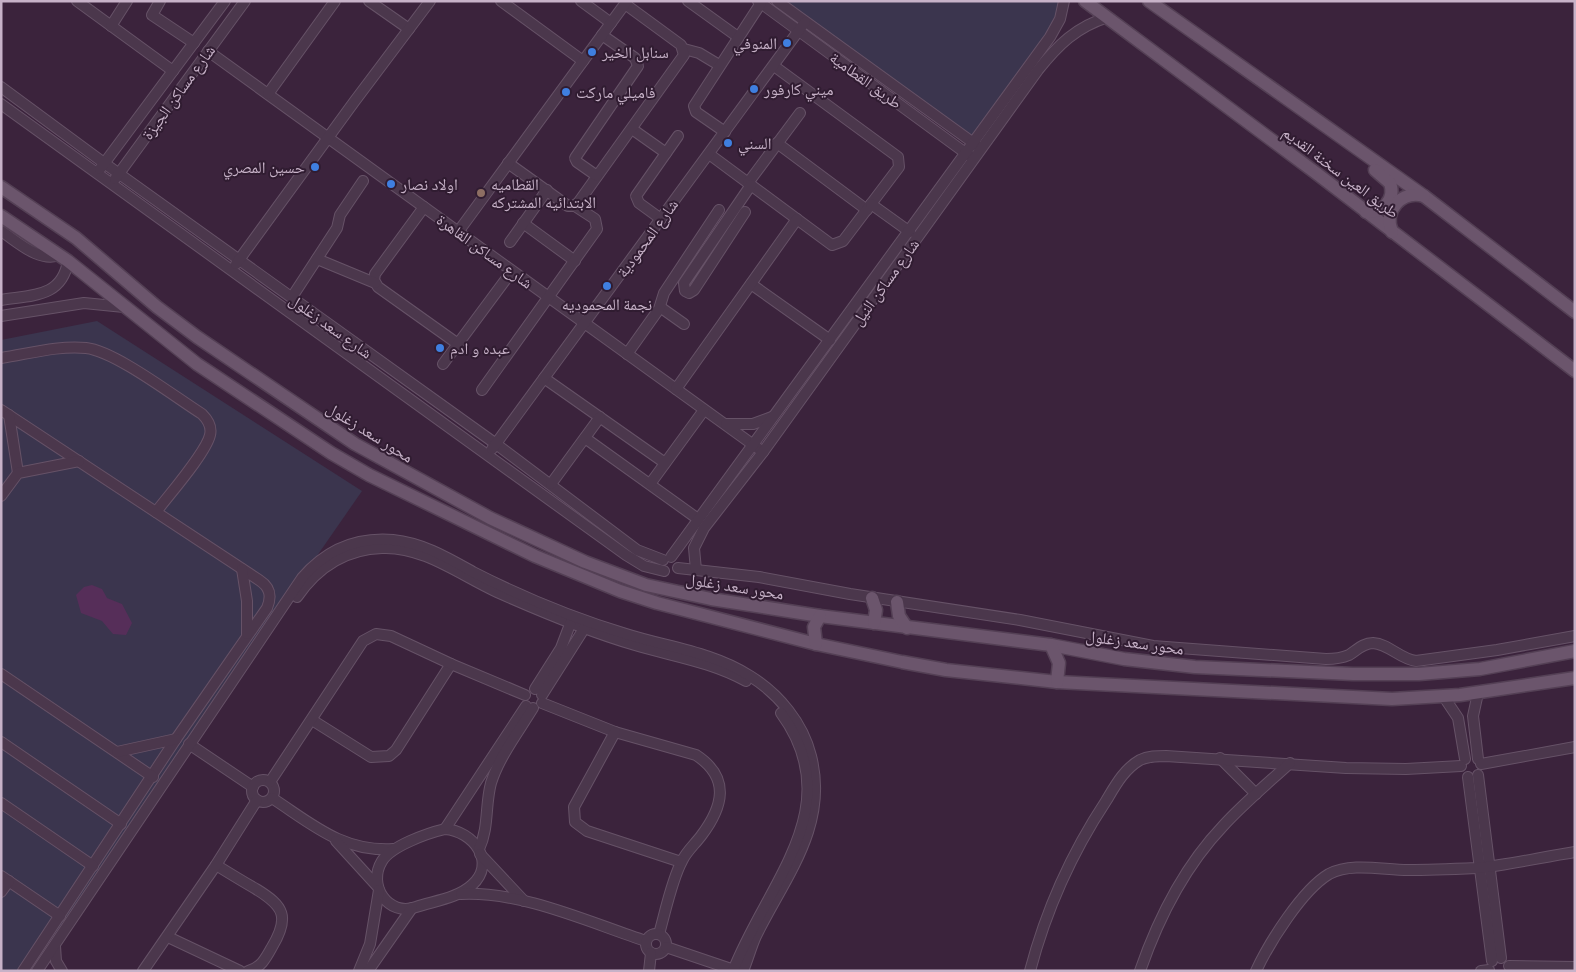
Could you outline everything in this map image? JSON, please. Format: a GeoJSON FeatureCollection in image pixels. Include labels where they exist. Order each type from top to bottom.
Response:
{"type":"FeatureCollection","features":[{"type":"Feature","properties":{"kind":"main road","name":"طريق العين سخنة القديم"},"geometry":{"type":"LineString","coordinates":[[1085,1],[1575,371]]}},
{"type":"Feature","properties":{"kind":"main road","name":"طريق العين سخنة القديم"},"geometry":{"type":"LineString","coordinates":[[1149,1],[1424,196],[1575,312]]}},
{"type":"Feature","properties":{"kind":"main road"},"geometry":{"type":"LineString","coordinates":[[1364,153],[1376,171],[1390,183],[1392,190],[1389,201],[1383,208],[1375,212],[1366,212]]}},
{"type":"Feature","properties":{"kind":"main road","name":"محور سعد زغلول"},"geometry":{"type":"LineString","coordinates":[[1,187],[76,238],[177,322],[355,444],[399,470],[490,518],[584,562],[628,580],[673,592],[820,616],[1051,645],[1159,664],[1388,675],[1480,668],[1575,651]]}},
{"type":"Feature","properties":{"kind":"main road"},"geometry":{"type":"LineString","coordinates":[[1392,232],[1390,213],[1398,201],[1410,195],[1424,196]]}},
{"type":"Feature","properties":{"kind":"main road","name":"محور سعد زغلول"},"geometry":{"type":"LineString","coordinates":[[1,216],[64,258],[197,364],[276,417],[369,475],[582,577],[657,603],[816,644],[937,668],[1057,682],[1358,699],[1444,697],[1575,678]]}},
{"type":"Feature","properties":{"kind":"main road"},"geometry":{"type":"LineString","coordinates":[[276,417],[282,415],[287,409],[284,397]]}},
{"type":"Feature","properties":{"kind":"main road"},"geometry":{"type":"LineString","coordinates":[[872,598],[876,610],[874,624]]}},
{"type":"Feature","properties":{"kind":"main road"},"geometry":{"type":"LineString","coordinates":[[897,602],[899,616],[907,628]]}},
{"type":"Feature","properties":{"kind":"main road"},"geometry":{"type":"LineString","coordinates":[[816,644],[814,627],[820,616]]}},
{"type":"Feature","properties":{"kind":"main road"},"geometry":{"type":"LineString","coordinates":[[1051,645],[1059,663],[1057,682]]}},
{"type":"Feature","properties":{"kind":"street"},"geometry":{"type":"LineString","coordinates":[[77,1],[173,71]]}},
{"type":"Feature","properties":{"kind":"street"},"geometry":{"type":"LineString","coordinates":[[160,1],[152,15],[194,44]]}},
{"type":"Feature","properties":{"kind":"street","name":"شارع مساكن الجيزة"},"geometry":{"type":"LineString","coordinates":[[97,174],[225,1]]}},
{"type":"Feature","properties":{"kind":"street","name":"شارع مساكن الجيزة"},"geometry":{"type":"LineString","coordinates":[[111,184],[245,1]]}},
{"type":"Feature","properties":{"kind":"street"},"geometry":{"type":"LineString","coordinates":[[268,94],[335,1]]}},
{"type":"Feature","properties":{"kind":"street"},"geometry":{"type":"LineString","coordinates":[[369,1],[409,29]]}},
{"type":"Feature","properties":{"kind":"street"},"geometry":{"type":"LineString","coordinates":[[232,269],[430,1]]}},
{"type":"Feature","properties":{"kind":"street"},"geometry":{"type":"LineString","coordinates":[[501,1],[583,61]]}},
{"type":"Feature","properties":{"kind":"street"},"geometry":{"type":"LineString","coordinates":[[581,1],[611,23]]}},
{"type":"Feature","properties":{"kind":"street"},"geometry":{"type":"LineString","coordinates":[[688,1],[738,37]]}},
{"type":"Feature","properties":{"kind":"street","name":"طريق القطامية"},"geometry":{"type":"LineString","coordinates":[[777,1],[978,146]]}},
{"type":"Feature","properties":{"kind":"street","name":"شارع مساكن النيل"},"geometry":{"type":"LineString","coordinates":[[696,570],[694,554],[698,538],[762,452],[978,146],[1050,38],[1060,19],[1064,1]]}},
{"type":"Feature","properties":{"kind":"street"},"geometry":{"type":"LineString","coordinates":[[111,26],[126,2]]}},
{"type":"Feature","properties":{"kind":"street"},"geometry":{"type":"LineString","coordinates":[[725,132],[696,112],[694,106],[759,2]]}},
{"type":"Feature","properties":{"kind":"street","name":"طريق القطامية"},"geometry":{"type":"LineString","coordinates":[[759,2],[971,156]]}},
{"type":"Feature","properties":{"kind":"street"},"geometry":{"type":"LineString","coordinates":[[458,232],[626,3],[684,50],[699,53],[719,65]]}},
{"type":"Feature","properties":{"kind":"street","name":"شارع مساكن النيل"},"geometry":{"type":"LineString","coordinates":[[978,146],[1060,44],[1087,25],[1108,17]]}},
{"type":"Feature","properties":{"kind":"street","name":"شارع المحمودية"},"geometry":{"type":"LineString","coordinates":[[489,454],[806,22]]}},
{"type":"Feature","properties":{"kind":"street"},"geometry":{"type":"LineString","coordinates":[[597,176],[577,162],[575,158],[638,66],[635,58],[602,35]]}},
{"type":"Feature","properties":{"kind":"street"},"geometry":{"type":"LineString","coordinates":[[575,206],[683,58],[684,50]]}},
{"type":"Feature","properties":{"kind":"street","name":"شارع مساكن القاهرة"},"geometry":{"type":"LineString","coordinates":[[208,51],[762,452]]}},
{"type":"Feature","properties":{"kind":"street"},"geometry":{"type":"LineString","coordinates":[[709,154],[828,243],[836,245],[843,241],[899,167],[900,159],[774,66]]}},
{"type":"Feature","properties":{"kind":"street","name":"شارع سعد زغلول"},"geometry":{"type":"LineString","coordinates":[[1,87],[119,174],[496,444],[616,534],[643,553],[667,558]]}},
{"type":"Feature","properties":{"kind":"street","name":"شارع سعد زغلول"},"geometry":{"type":"LineString","coordinates":[[1,104],[489,454],[609,543],[638,563],[664,571]]}},
{"type":"Feature","properties":{"kind":"street"},"geometry":{"type":"LineString","coordinates":[[745,212],[714,248],[749,184],[800,113]]}},
{"type":"Feature","properties":{"kind":"street"},"geometry":{"type":"LineString","coordinates":[[632,129],[666,153]]}},
{"type":"Feature","properties":{"kind":"street"},"geometry":{"type":"LineString","coordinates":[[661,219],[638,203],[636,198],[678,136]]}},
{"type":"Feature","properties":{"kind":"street"},"geometry":{"type":"LineString","coordinates":[[777,143],[869,207],[910,232]]}},
{"type":"Feature","properties":{"kind":"street","name":"شارع مساكن النيل"},"geometry":{"type":"LineString","coordinates":[[667,558],[776,415],[910,232],[971,156]]}},
{"type":"Feature","properties":{"kind":"street"},"geometry":{"type":"LineString","coordinates":[[482,390],[598,226],[595,219],[575,206],[568,206],[508,163]]}},
{"type":"Feature","properties":{"kind":"street"},"geometry":{"type":"LineString","coordinates":[[292,297],[337,228],[340,214],[363,181]]}},
{"type":"Feature","properties":{"kind":"street"},"geometry":{"type":"LineString","coordinates":[[510,242],[547,190]]}},
{"type":"Feature","properties":{"kind":"street"},"geometry":{"type":"LineString","coordinates":[[375,283],[375,274],[424,207]]}},
{"type":"Feature","properties":{"kind":"street"},"geometry":{"type":"LineString","coordinates":[[627,354],[660,307],[664,293],[719,210]]}},
{"type":"Feature","properties":{"kind":"street"},"geometry":{"type":"LineString","coordinates":[[676,389],[797,220]]}},
{"type":"Feature","properties":{"kind":"street"},"geometry":{"type":"LineString","coordinates":[[523,223],[575,261]]}},
{"type":"Feature","properties":{"kind":"street"},"geometry":{"type":"LineString","coordinates":[[1,231],[38,255],[48,258],[64,258],[66,272],[61,280],[48,292],[1,300]]}},
{"type":"Feature","properties":{"kind":"street"},"geometry":{"type":"LineString","coordinates":[[317,259],[375,283],[458,344]]}},
{"type":"Feature","properties":{"kind":"street"},"geometry":{"type":"LineString","coordinates":[[443,364],[512,270]]}},
{"type":"Feature","properties":{"kind":"street"},"geometry":{"type":"LineString","coordinates":[[751,284],[830,340]]}},
{"type":"Feature","properties":{"kind":"street"},"geometry":{"type":"LineString","coordinates":[[48,292],[54,307]]}},
{"type":"Feature","properties":{"kind":"street"},"geometry":{"type":"LineString","coordinates":[[1,316],[84,303],[124,306]]}},
{"type":"Feature","properties":{"kind":"street"},"geometry":{"type":"LineString","coordinates":[[660,307],[684,324]]}},
{"type":"Feature","properties":{"kind":"street"},"geometry":{"type":"LineString","coordinates":[[1,358],[76,348],[101,351],[202,414],[209,423],[208,439],[187,472],[156,512]]}},
{"type":"Feature","properties":{"kind":"street"},"geometry":{"type":"LineString","coordinates":[[544,378],[665,463]]}},
{"type":"Feature","properties":{"kind":"street"},"geometry":{"type":"LineString","coordinates":[[650,484],[704,410]]}},
{"type":"Feature","properties":{"kind":"street"},"geometry":{"type":"LineString","coordinates":[[5,412],[264,584],[270,595],[267,608],[247,634],[176,739],[153,777],[23,971]]}},
{"type":"Feature","properties":{"kind":"street"},"geometry":{"type":"LineString","coordinates":[[5,412],[18,473]]}},
{"type":"Feature","properties":{"kind":"street"},"geometry":{"type":"LineString","coordinates":[[721,422],[745,426],[776,415]]}},
{"type":"Feature","properties":{"kind":"street"},"geometry":{"type":"LineString","coordinates":[[551,484],[600,417]]}},
{"type":"Feature","properties":{"kind":"street"},"geometry":{"type":"LineString","coordinates":[[585,438],[698,519]]}},
{"type":"Feature","properties":{"kind":"street"},"geometry":{"type":"LineString","coordinates":[[1,496],[18,473],[79,461]]}},
{"type":"Feature","properties":{"kind":"street"},"geometry":{"type":"LineString","coordinates":[[609,543],[616,534]]}},
{"type":"Feature","properties":{"kind":"street"},"geometry":{"type":"LineString","coordinates":[[44,971],[55,951],[192,746],[303,588],[325,566],[352,552],[382,548],[411,551],[572,620],[722,669],[736,676],[769,699],[795,734],[804,757],[809,787],[806,814],[797,841],[749,934],[737,970],[666,947]]}},
{"type":"Feature","properties":{"kind":"street"},"geometry":{"type":"LineString","coordinates":[[667,558],[678,561],[678,568],[672,574],[664,571],[662,566],[667,558]]}},
{"type":"Feature","properties":{"kind":"street"},"geometry":{"type":"LineString","coordinates":[[678,568],[759,577],[872,598],[1020,620],[1153,646],[1326,659],[1345,656],[1369,644],[1382,645],[1404,658],[1416,661],[1497,650],[1575,636]]}},
{"type":"Feature","properties":{"kind":"street"},"geometry":{"type":"LineString","coordinates":[[242,569],[247,601],[247,634]]}},
{"type":"Feature","properties":{"kind":"street"},"geometry":{"type":"LineString","coordinates":[[334,838],[378,888],[387,903],[394,908],[412,908],[467,889],[478,878],[481,869],[480,851],[485,833],[488,795],[492,780],[561,648],[572,620]]}},
{"type":"Feature","properties":{"kind":"street"},"geometry":{"type":"LineString","coordinates":[[272,798],[334,838],[362,848],[393,849],[445,829],[586,625]]}},
{"type":"Feature","properties":{"kind":"street"},"geometry":{"type":"LineString","coordinates":[[270,782],[363,641],[376,634],[391,636],[451,664],[616,732],[696,755],[705,761],[719,781],[720,801],[701,836],[681,862],[659,934]]}},
{"type":"Feature","properties":{"kind":"street"},"geometry":{"type":"LineString","coordinates":[[312,720],[371,757],[389,756],[396,750],[451,664]]}},
{"type":"Feature","properties":{"kind":"street"},"geometry":{"type":"LineString","coordinates":[[1,674],[153,777]]}},
{"type":"Feature","properties":{"kind":"street"},"geometry":{"type":"LineString","coordinates":[[1478,693],[1473,716],[1479,762],[1473,776],[1496,967],[1575,966]]}},
{"type":"Feature","properties":{"kind":"street"},"geometry":{"type":"LineString","coordinates":[[1444,697],[1458,718],[1463,762],[1462,771],[1473,776]]}},
{"type":"Feature","properties":{"kind":"street"},"geometry":{"type":"LineString","coordinates":[[616,732],[574,807],[575,822],[587,831],[681,862]]}},
{"type":"Feature","properties":{"kind":"street"},"geometry":{"type":"LineString","coordinates":[[117,752],[176,739]]}},
{"type":"Feature","properties":{"kind":"street"},"geometry":{"type":"LineString","coordinates":[[1,742],[121,824]]}},
{"type":"Feature","properties":{"kind":"street"},"geometry":{"type":"LineString","coordinates":[[192,746],[253,786]]}},
{"type":"Feature","properties":{"kind":"street"},"geometry":{"type":"LineString","coordinates":[[1030,971],[1038,940],[1059,885],[1086,832],[1128,769],[1141,760],[1153,756],[1220,758],[1376,769],[1463,762],[1473,757],[1479,762],[1575,747]]}},
{"type":"Feature","properties":{"kind":"street"},"geometry":{"type":"LineString","coordinates":[[1220,758],[1256,794]]}},
{"type":"Feature","properties":{"kind":"street"},"geometry":{"type":"LineString","coordinates":[[1140,971],[1161,921],[1193,863],[1222,826],[1290,763]]}},
{"type":"Feature","properties":{"kind":"street"},"geometry":{"type":"LineString","coordinates":[[260,780],[270,782],[274,791],[272,798],[267,802],[257,800],[252,794],[253,786],[260,780]]}},
{"type":"Feature","properties":{"kind":"street"},"geometry":{"type":"LineString","coordinates":[[143,971],[216,865],[257,800]]}},
{"type":"Feature","properties":{"kind":"street"},"geometry":{"type":"LineString","coordinates":[[1,803],[93,866]]}},
{"type":"Feature","properties":{"kind":"street"},"geometry":{"type":"LineString","coordinates":[[445,829],[465,834],[524,901]]}},
{"type":"Feature","properties":{"kind":"street"},"geometry":{"type":"LineString","coordinates":[[359,971],[370,944],[379,867],[393,849]]}},
{"type":"Feature","properties":{"kind":"street"},"geometry":{"type":"LineString","coordinates":[[1256,971],[1288,917],[1316,885],[1330,874],[1345,868],[1407,870],[1484,867],[1575,852]]}},
{"type":"Feature","properties":{"kind":"street"},"geometry":{"type":"LineString","coordinates":[[216,865],[273,900],[282,914],[281,931],[274,944],[260,965],[248,971]]}},
{"type":"Feature","properties":{"kind":"street"},"geometry":{"type":"LineString","coordinates":[[1,892],[5,879],[60,916]]}},
{"type":"Feature","properties":{"kind":"street"},"geometry":{"type":"LineString","coordinates":[[455,894],[490,894],[524,901],[646,941]]}},
{"type":"Feature","properties":{"kind":"street"},"geometry":{"type":"LineString","coordinates":[[368,971],[412,908]]}},
{"type":"Feature","properties":{"kind":"street"},"geometry":{"type":"LineString","coordinates":[[646,941],[653,934],[659,934],[666,940],[666,947],[660,953],[651,953]]}},
{"type":"Feature","properties":{"kind":"street"},"geometry":{"type":"LineString","coordinates":[[168,937],[240,971]]}},
{"type":"Feature","properties":{"kind":"street"},"geometry":{"type":"LineString","coordinates":[[646,941],[646,946],[651,953],[649,971]]}},
{"type":"Feature","properties":{"kind":"street"},"geometry":{"type":"LineString","coordinates":[[37,971],[55,951]]}},
{"type":"Feature","properties":{"kind":"street"},"geometry":{"type":"LineString","coordinates":[[55,951],[62,971]]}},
{"type":"Feature","properties":{"kind":"shaded area"},"geometry":{"type":"Polygon","coordinates":[[[780,1],[1061,1],[1044,46],[974,143],[780,1]]]}},
{"type":"Feature","properties":{"kind":"shaded area"},"geometry":{"type":"Polygon","coordinates":[[[97,321],[362,491],[29,971],[1,971],[1,340],[97,321]]]}},
{"type":"Feature","properties":{"kind":"shaded area"},"geometry":{"type":"Polygon","coordinates":[[[92,585],[102,589],[107,598],[122,604],[132,623],[126,635],[113,634],[102,621],[81,613],[76,595],[84,587],[92,585]]]}},
{"type":"Feature","properties":{"kind":"place","name":"المنوفي"},"geometry":{"type":"Point","coordinates":[787,43]}},
{"type":"Feature","properties":{"kind":"place","name":"سنابل الخير"},"geometry":{"type":"Point","coordinates":[592,52]}},
{"type":"Feature","properties":{"kind":"place","name":"ميني كارفور"},"geometry":{"type":"Point","coordinates":[754,89]}},
{"type":"Feature","properties":{"kind":"place","name":"فاميلي ماركت"},"geometry":{"type":"Point","coordinates":[566,92]}},
{"type":"Feature","properties":{"kind":"place","name":"السني"},"geometry":{"type":"Point","coordinates":[728,143]}},
{"type":"Feature","properties":{"kind":"place","name":"حسين المصري"},"geometry":{"type":"Point","coordinates":[315,167]}},
{"type":"Feature","properties":{"kind":"place","name":"اولاد نصار"},"geometry":{"type":"Point","coordinates":[391,184]}},
{"type":"Feature","properties":{"kind":"place","name":"القطاميه الابتدائيه المشتركه"},"geometry":{"type":"Point","coordinates":[481,193]}},
{"type":"Feature","properties":{"kind":"place","name":"نجمة المحموديه"},"geometry":{"type":"Point","coordinates":[607,286]}},
{"type":"Feature","properties":{"kind":"place","name":"عبده و ادم"},"geometry":{"type":"Point","coordinates":[440,348]}}]}
